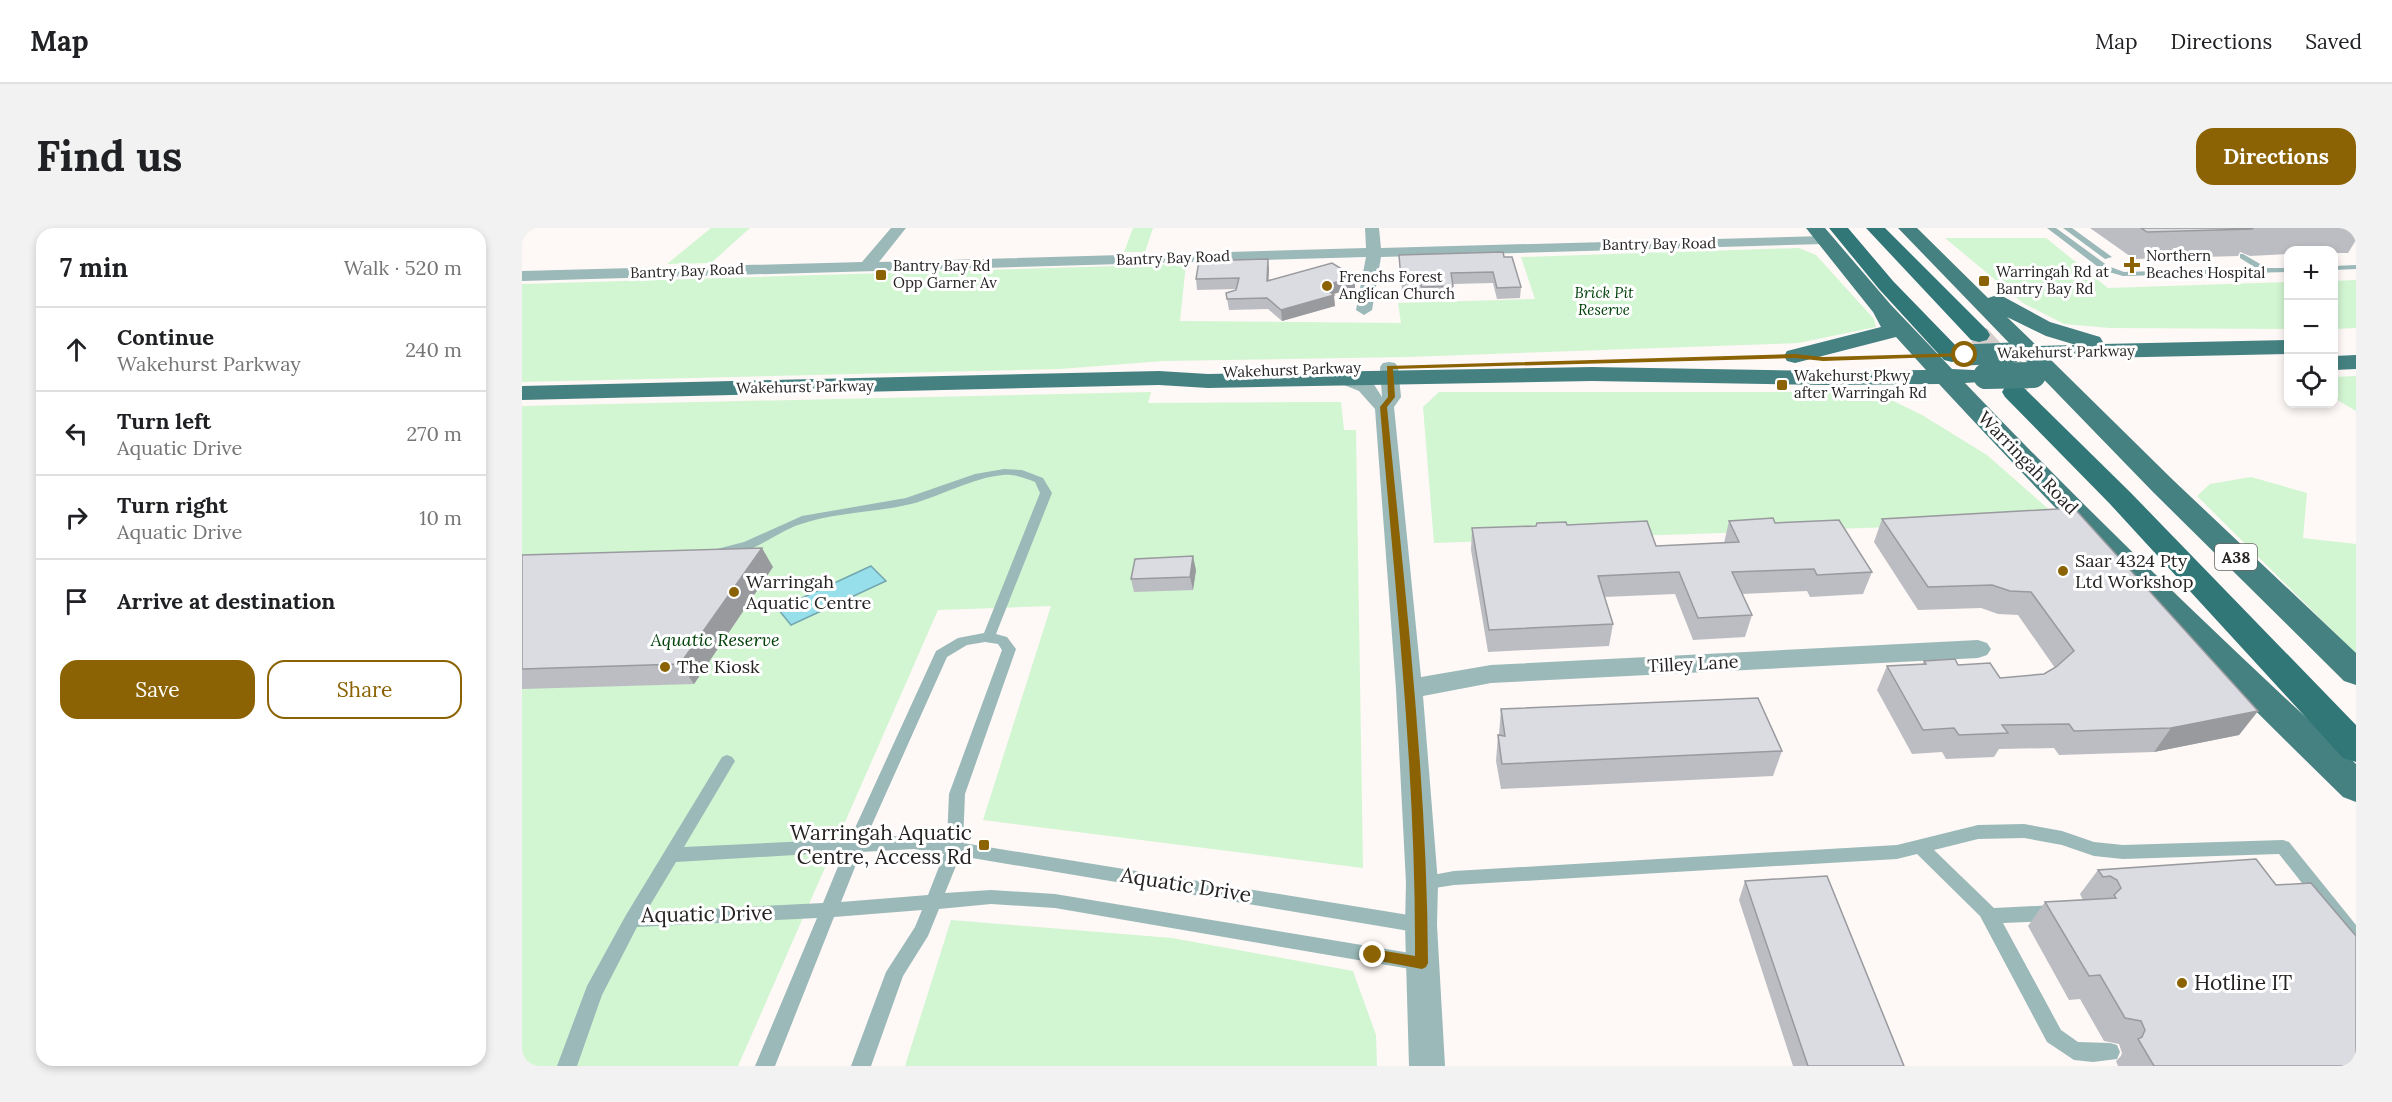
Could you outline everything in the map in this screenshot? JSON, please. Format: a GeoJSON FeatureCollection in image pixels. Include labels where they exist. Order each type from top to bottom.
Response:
{"type":"FeatureCollection","features":[{"type":"Feature","properties":{"kind":"highway","name":"Warringah Road"},"geometry":{"type":"LineString","coordinates":[[1857,228],[2120,498],[2356,748]]}},
{"type":"Feature","properties":{"kind":"highway","name":"Warringah Road"},"geometry":{"type":"LineString","coordinates":[[1875,228],[1990,365],[2356,717]]}},
{"type":"Feature","properties":{"kind":"highway"},"geometry":{"type":"LineString","coordinates":[[1826,232],[1886,285],[1990,365]]}},
{"type":"Feature","properties":{"kind":"main road","name":"Warringah Road"},"geometry":{"type":"LineString","coordinates":[[1907,228],[1961,282],[2022,458],[2203,641],[2356,787]]}},
{"type":"Feature","properties":{"kind":"main road","name":"Warringah Road"},"geometry":{"type":"LineString","coordinates":[[1826,232],[1883,310],[1990,365],[2155,478],[2356,673]]}},
{"type":"Feature","properties":{"kind":"main road"},"geometry":{"type":"LineString","coordinates":[[1961,282],[2025,318],[2068,337],[2106,343],[2165,343],[2204,349]]}},
{"type":"Feature","properties":{"kind":"main road"},"geometry":{"type":"LineString","coordinates":[[1795,356],[1890,332],[1892,327],[1883,310]]}},
{"type":"Feature","properties":{"kind":"main road"},"geometry":{"type":"LineString","coordinates":[[2338,346],[2356,346]]}},
{"type":"Feature","properties":{"kind":"main road","name":"Wakehurst Parkway"},"geometry":{"type":"LineString","coordinates":[[1159,378],[1210,372],[1389,372],[1892,378],[1990,365],[2204,349],[2284,347]]}},
{"type":"Feature","properties":{"kind":"main road","name":"Wakehurst Parkway"},"geometry":{"type":"LineString","coordinates":[[522,393],[1159,378],[1208,381],[1795,356],[1990,365],[2284,364]]}},
{"type":"Feature","properties":{"kind":"main road"},"geometry":{"type":"LineString","coordinates":[[2338,363],[2356,362]]}},
{"type":"Feature","properties":{"kind":"main road"},"geometry":{"type":"LineString","coordinates":[[1892,378],[1926,393],[2022,458]]}},
{"type":"Feature","properties":{"kind":"street"},"geometry":{"type":"LineString","coordinates":[[867,266],[899,228]]}},
{"type":"Feature","properties":{"kind":"street"},"geometry":{"type":"LineString","coordinates":[[1364,310],[1374,252],[1372,228]]}},
{"type":"Feature","properties":{"kind":"street","name":"Bantry Bay Road"},"geometry":{"type":"LineString","coordinates":[[522,276],[1374,252],[1587,240],[1826,232]]}},
{"type":"Feature","properties":{"kind":"street"},"geometry":{"type":"LineString","coordinates":[[1389,372],[1392,397],[1384,407],[1409,690],[1422,883],[1420,924],[1427,1066]]}},
{"type":"Feature","properties":{"kind":"street"},"geometry":{"type":"LineString","coordinates":[[1340,377],[1366,387],[1376,401],[1384,407]]}},
{"type":"Feature","properties":{"kind":"street","name":"Tilley Lane"},"geometry":{"type":"LineString","coordinates":[[1409,690],[1491,674],[1978,649]]}},
{"type":"Feature","properties":{"kind":"lane"},"geometry":{"type":"LineString","coordinates":[[2051,228],[2105,268],[2123,274],[2284,270]]}},
{"type":"Feature","properties":{"kind":"lane"},"geometry":{"type":"LineString","coordinates":[[2067,228],[2108,257]]}},
{"type":"Feature","properties":{"kind":"lane"},"geometry":{"type":"LineString","coordinates":[[2243,256],[2266,271]]}},
{"type":"Feature","properties":{"kind":"lane"},"geometry":{"type":"LineString","coordinates":[[2338,268],[2356,267]]}},
{"type":"Feature","properties":{"kind":"lane"},"geometry":{"type":"LineString","coordinates":[[712,552],[724,552],[746,546],[792,523],[820,515],[920,498],[977,476],[1006,472],[1025,474],[1039,480],[1046,493],[989,636]]}},
{"type":"Feature","properties":{"kind":"lane"},"geometry":{"type":"LineString","coordinates":[[765,1066],[855,845],[941,654],[954,644],[974,637],[989,636],[1002,640],[1009,649],[957,794],[955,847],[922,932],[895,972],[861,1066]]}},
{"type":"Feature","properties":{"kind":"lane"},"geometry":{"type":"LineString","coordinates":[[670,855],[727,761]]}},
{"type":"Feature","properties":{"kind":"lane"},"geometry":{"type":"LineString","coordinates":[[1422,883],[1454,878],[1897,852],[1978,832],[2024,831],[2062,838],[2094,849],[2123,852],[2283,847],[2356,938]]}},
{"type":"Feature","properties":{"kind":"lane","name":"Aquatic Drive"},"geometry":{"type":"LineString","coordinates":[[632,920],[670,855],[914,842],[1420,924]]}},
{"type":"Feature","properties":{"kind":"lane"},"geometry":{"type":"LineString","coordinates":[[1919,846],[1989,916],[2054,1036],[2074,1051],[2110,1052]]}},
{"type":"Feature","properties":{"kind":"lane","name":"Aquatic Drive"},"geometry":{"type":"LineString","coordinates":[[632,920],[829,910],[991,897],[1055,901],[1422,963]]}},
{"type":"Feature","properties":{"kind":"lane"},"geometry":{"type":"LineString","coordinates":[[1989,916],[2068,912]]}},
{"type":"Feature","properties":{"kind":"lane"},"geometry":{"type":"LineString","coordinates":[[567,1066],[594,992],[632,920]]}},
{"type":"Feature","properties":{"kind":"green space"},"geometry":{"type":"Polygon","coordinates":[[[711,228],[750,228],[711,263],[667,264],[711,228]]]}},
{"type":"Feature","properties":{"kind":"green space"},"geometry":{"type":"Polygon","coordinates":[[[1133,228],[1153,228],[1145,252],[1124,252],[1133,228]]]}},
{"type":"Feature","properties":{"kind":"green space"},"geometry":{"type":"Polygon","coordinates":[[[1945,238],[2046,238],[2108,288],[2284,282],[2284,329],[2110,328],[2064,324],[2023,303],[1945,238]]]}},
{"type":"Feature","properties":{"kind":"green space","name":"Brick Pit Reserve"},"geometry":{"type":"Polygon","coordinates":[[[1799,248],[1816,255],[1874,319],[1876,327],[1798,343],[1407,357],[1163,361],[1060,369],[522,382],[522,284],[1186,264],[1180,321],[1401,323],[1398,303],[1535,299],[1521,257],[1799,248]]]}},
{"type":"Feature","properties":{"kind":"green space"},"geometry":{"type":"Polygon","coordinates":[[[2356,280],[2356,328],[2338,329],[2338,281],[2356,280]]]}},
{"type":"Feature","properties":{"kind":"green space"},"geometry":{"type":"Polygon","coordinates":[[[2356,376],[2356,411],[2338,400],[2338,377],[2356,376]]]}},
{"type":"Feature","properties":{"kind":"green space","name":"Aquatic Reserve"},"geometry":{"type":"Polygon","coordinates":[[[1151,392],[1148,403],[1341,402],[1344,430],[1356,430],[1363,868],[983,820],[1051,606],[938,610],[738,1066],[522,1066],[522,406],[1151,392]]]}},
{"type":"Feature","properties":{"kind":"green space"},"geometry":{"type":"Polygon","coordinates":[[[1439,392],[1875,392],[1922,415],[1987,455],[2062,521],[1434,543],[1423,407],[1439,392]]]}},
{"type":"Feature","properties":{"kind":"green space"},"geometry":{"type":"Polygon","coordinates":[[[2251,477],[2307,493],[2303,538],[2356,544],[2356,654],[2197,496],[2210,484],[2251,477]]]}},
{"type":"Feature","properties":{"kind":"green space"},"geometry":{"type":"Polygon","coordinates":[[[951,920],[1172,938],[1353,971],[1376,1035],[1377,1066],[905,1066],[951,920]]]}},
{"type":"Feature","properties":{"kind":"water"},"geometry":{"type":"Polygon","coordinates":[[[871,566],[886,581],[791,625],[778,609],[871,566]]]}},
{"type":"Feature","properties":{"kind":"building"},"geometry":{"type":"Polygon","coordinates":[[[2141,228],[2253,228],[2147,232],[2141,228]]]}},
{"type":"Feature","properties":{"kind":"building"},"geometry":{"type":"Polygon","coordinates":[[[1503,252],[1504,257],[1512,257],[1521,287],[1497,288],[1493,272],[1451,273],[1453,286],[1422,287],[1421,284],[1410,282],[1410,279],[1401,279],[1399,255],[1503,252]]]}},
{"type":"Feature","properties":{"kind":"building"},"geometry":{"type":"Polygon","coordinates":[[[1268,259],[1267,281],[1332,263],[1355,277],[1322,286],[1334,295],[1281,310],[1267,298],[1227,299],[1226,293],[1236,290],[1239,278],[1196,279],[1199,261],[1268,259]]]}},
{"type":"Feature","properties":{"kind":"building"},"geometry":{"type":"Polygon","coordinates":[[[2074,508],[2258,711],[2171,728],[2074,731],[2069,724],[2002,725],[2008,733],[1959,735],[1954,728],[1923,730],[1887,666],[1926,664],[1924,661],[1955,659],[1958,665],[1990,663],[2000,678],[2044,674],[2074,651],[2031,592],[2010,591],[1992,585],[1928,587],[1882,519],[2074,508]]]}},
{"type":"Feature","properties":{"kind":"building"},"geometry":{"type":"Polygon","coordinates":[[[1773,518],[1775,523],[1839,520],[1872,572],[1817,575],[1814,569],[1732,572],[1752,615],[1698,618],[1679,572],[1598,576],[1613,624],[1489,630],[1472,528],[1536,526],[1537,523],[1566,522],[1567,525],[1647,521],[1656,546],[1739,542],[1729,521],[1773,518]]]}},
{"type":"Feature","properties":{"kind":"building","name":"Warringah Aquatic Centre"},"geometry":{"type":"Polygon","coordinates":[[[762,548],[680,664],[522,669],[522,555],[762,548]]]}},
{"type":"Feature","properties":{"kind":"building"},"geometry":{"type":"Polygon","coordinates":[[[1193,556],[1190,577],[1131,579],[1135,559],[1193,556]]]}},
{"type":"Feature","properties":{"kind":"building"},"geometry":{"type":"Polygon","coordinates":[[[1758,698],[1782,751],[1502,764],[1498,735],[1505,736],[1501,709],[1758,698]]]}},
{"type":"Feature","properties":{"kind":"building"},"geometry":{"type":"Polygon","coordinates":[[[2256,859],[2276,885],[2311,883],[2356,936],[2356,1066],[2154,1066],[2138,1039],[2142,1037],[2145,1030],[2141,1021],[2125,1018],[2100,975],[2089,976],[2045,902],[2116,898],[2114,895],[2121,888],[2117,880],[2110,876],[2103,877],[2098,870],[2256,859]]]}},
{"type":"Feature","properties":{"kind":"building"},"geometry":{"type":"Polygon","coordinates":[[[1827,876],[1904,1066],[1808,1066],[1745,881],[1827,876]]]}},
{"type":"Feature","properties":{"kind":"tunnel"},"geometry":{"type":"LineString","coordinates":[[1979,335],[2012,371]]}},
{"type":"Feature","properties":{"kind":"tunnel"},"geometry":{"type":"LineString","coordinates":[[2011,369],[2032,392]]}},
{"type":"Feature","properties":{"kind":"place","name":"Northern Beaches Hospital"},"geometry":{"type":"Point","coordinates":[2132,265]}},
{"type":"Feature","properties":{"kind":"place","name":"Bantry Bay Rd Opp Garner Av"},"geometry":{"type":"Point","coordinates":[881,275]}},
{"type":"Feature","properties":{"kind":"place","name":"Warringah Rd at Bantry Bay Rd"},"geometry":{"type":"Point","coordinates":[1984,281]}},
{"type":"Feature","properties":{"kind":"place","name":"Frenchs Forest Anglican Church"},"geometry":{"type":"Point","coordinates":[1327,286]}},
{"type":"Feature","properties":{"kind":"place","name":"Wakehurst Pkwy after Warringah Rd"},"geometry":{"type":"Point","coordinates":[1782,385]}},
{"type":"Feature","properties":{"kind":"place","name":"Saar 4324 Pty Ltd Workshop"},"geometry":{"type":"Point","coordinates":[2063,571]}},
{"type":"Feature","properties":{"kind":"place","name":"Warringah Aquatic Centre"},"geometry":{"type":"Point","coordinates":[734,592]}},
{"type":"Feature","properties":{"kind":"place","name":"The Kiosk"},"geometry":{"type":"Point","coordinates":[665,667]}},
{"type":"Feature","properties":{"kind":"place","name":"Warringah Aquatic Centre, Access Rd"},"geometry":{"type":"Point","coordinates":[984,845]}},
{"type":"Feature","properties":{"kind":"place","name":"Hotline IT"},"geometry":{"type":"Point","coordinates":[2182,983]}},
{"type":"Feature","properties":{"kind":"route"},"geometry":{"type":"LineString","coordinates":[[1373,955],[1422,963],[1420,924],[1422,883],[1409,690],[1384,407],[1392,397],[1389,367],[1795,356],[1823,359],[1965,355]]}}]}
